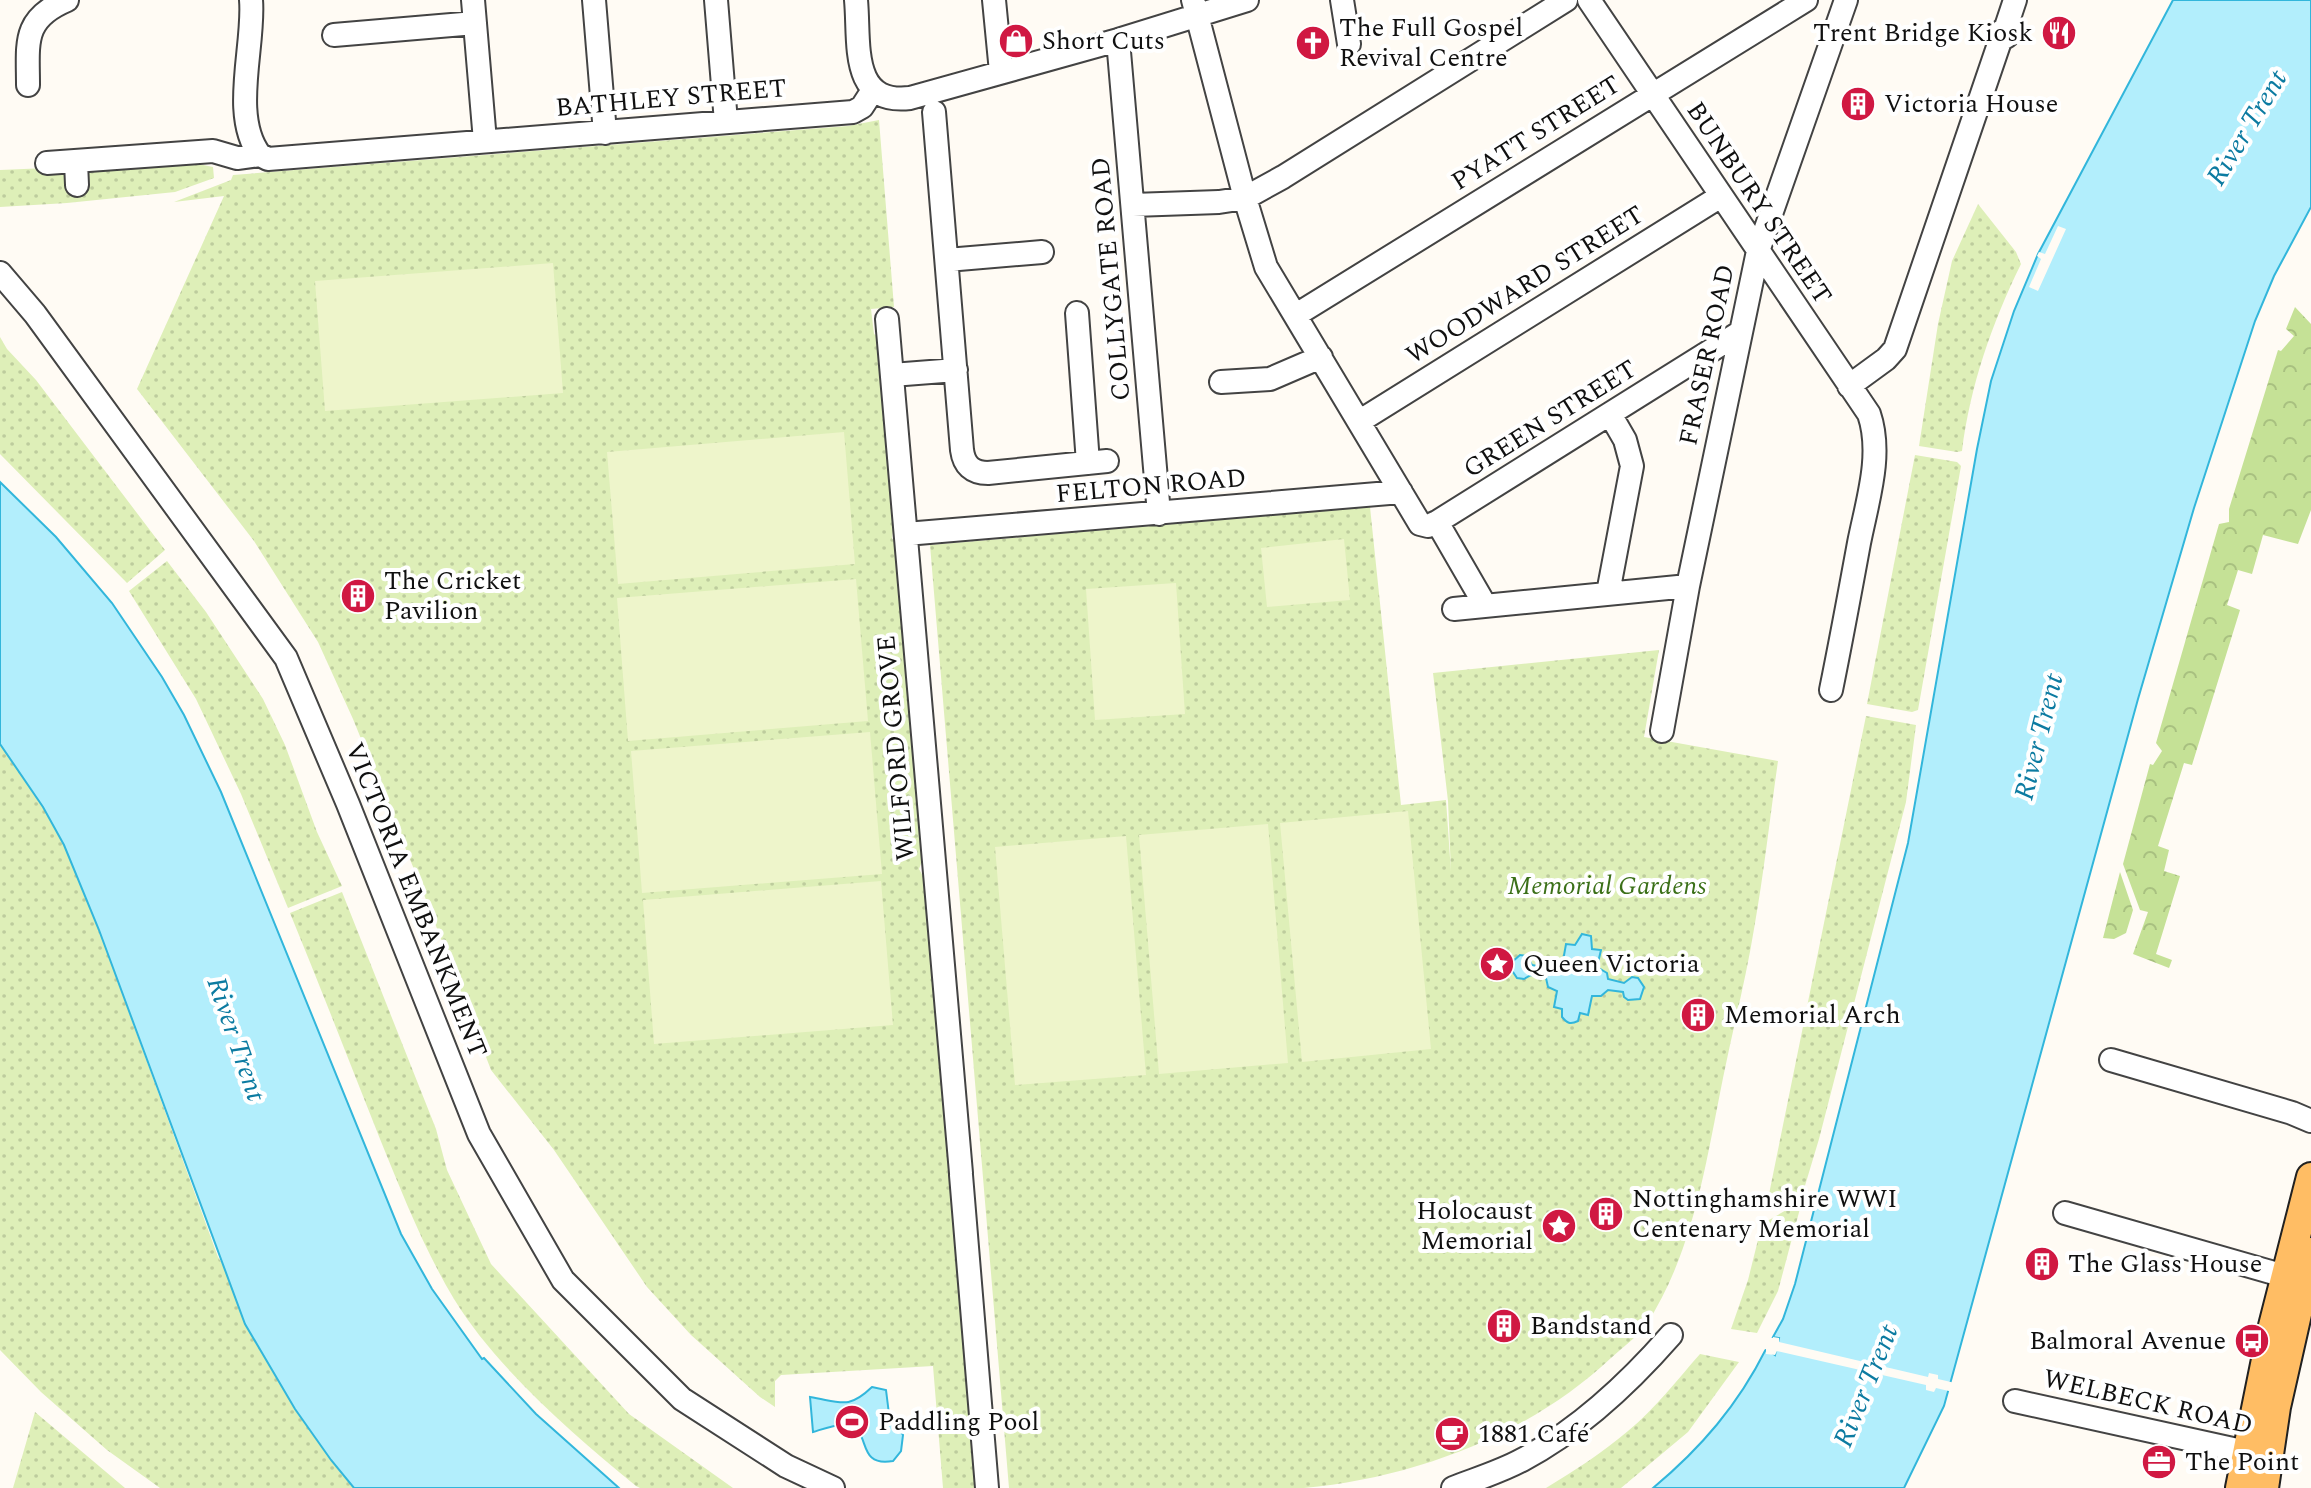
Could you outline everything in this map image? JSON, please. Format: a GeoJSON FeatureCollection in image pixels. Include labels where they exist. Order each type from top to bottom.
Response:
{"type":"FeatureCollection","features":[{"type":"Feature","properties":{"kind":"main road"},"geometry":{"type":"LineString","coordinates":[[2259,1476],[2311,1177]]}},
{"type":"Feature","properties":{"kind":"main road"},"geometry":{"type":"LineString","coordinates":[[2294,1279],[2311,1252]]}},
{"type":"Feature","properties":{"kind":"street"},"geometry":{"type":"LineString","coordinates":[[28,85],[27,40],[43,13],[67,0]]}},
{"type":"Feature","properties":{"kind":"street"},"geometry":{"type":"LineString","coordinates":[[251,0],[246,100],[251,138],[260,155]]}},
{"type":"Feature","properties":{"kind":"street"},"geometry":{"type":"LineString","coordinates":[[473,0],[485,141]]}},
{"type":"Feature","properties":{"kind":"street"},"geometry":{"type":"LineString","coordinates":[[594,0],[605,133]]}},
{"type":"Feature","properties":{"kind":"street"},"geometry":{"type":"LineString","coordinates":[[716,0],[726,122]]}},
{"type":"Feature","properties":{"kind":"street"},"geometry":{"type":"LineString","coordinates":[[856,0],[864,79],[873,90],[886,98],[910,98],[1118,40],[1196,8],[1247,0]]}},
{"type":"Feature","properties":{"kind":"street"},"geometry":{"type":"LineString","coordinates":[[994,0],[1001,72]]}},
{"type":"Feature","properties":{"kind":"street"},"geometry":{"type":"LineString","coordinates":[[1342,0],[1349,44]]}},
{"type":"Feature","properties":{"kind":"street"},"geometry":{"type":"LineString","coordinates":[[1133,205],[1245,198],[1566,0]]}},
{"type":"Feature","properties":{"kind":"street","name":"BUNBURY STREET"},"geometry":{"type":"LineString","coordinates":[[1589,0],[1869,414],[1875,440],[1867,499],[1831,690]]}},
{"type":"Feature","properties":{"kind":"street","name":"PYATT STREET"},"geometry":{"type":"LineString","coordinates":[[1296,315],[1806,0]]}},
{"type":"Feature","properties":{"kind":"street","name":"FRASER ROAD"},"geometry":{"type":"LineString","coordinates":[[1662,731],[1688,586],[1758,251],[1846,0]]}},
{"type":"Feature","properties":{"kind":"street"},"geometry":{"type":"LineString","coordinates":[[1849,386],[1895,349],[2015,0]]}},
{"type":"Feature","properties":{"kind":"street"},"geometry":{"type":"LineString","coordinates":[[1196,8],[1266,267],[1420,524],[1428,526],[1437,522],[1485,605]]}},
{"type":"Feature","properties":{"kind":"street"},"geometry":{"type":"LineString","coordinates":[[334,35],[475,23]]}},
{"type":"Feature","properties":{"kind":"street","name":"COLLYGATE ROAD"},"geometry":{"type":"LineString","coordinates":[[1118,40],[1159,514]]}},
{"type":"Feature","properties":{"kind":"street","name":"BATHLEY STREET"},"geometry":{"type":"LineString","coordinates":[[47,163],[213,151],[237,158],[260,155],[268,159],[853,112],[862,107],[873,90]]}},
{"type":"Feature","properties":{"kind":"street"},"geometry":{"type":"LineString","coordinates":[[934,112],[962,450],[969,468],[988,473],[1098,462],[1077,313]]}},
{"type":"Feature","properties":{"kind":"street"},"geometry":{"type":"LineString","coordinates":[[76,162],[77,185]]}},
{"type":"Feature","properties":{"kind":"street","name":"WOODWARD STREET"},"geometry":{"type":"LineString","coordinates":[[1360,421],[1721,196]]}},
{"type":"Feature","properties":{"kind":"street"},"geometry":{"type":"LineString","coordinates":[[947,260],[1042,252]]}},
{"type":"Feature","properties":{"kind":"street","name":"VICTORIA EMBANKMENT"},"geometry":{"type":"LineString","coordinates":[[0,273],[35,314],[286,658],[348,804],[479,1134],[563,1280],[682,1399],[786,1466],[833,1488]]}},
{"type":"Feature","properties":{"kind":"street","name":"WILFORD GROVE"},"geometry":{"type":"LineString","coordinates":[[887,319],[987,1488]]}},
{"type":"Feature","properties":{"kind":"street","name":"GREEN STREET"},"geometry":{"type":"LineString","coordinates":[[1437,522],[1739,333]]}},
{"type":"Feature","properties":{"kind":"street"},"geometry":{"type":"LineString","coordinates":[[1221,382],[1270,379],[1321,357]]}},
{"type":"Feature","properties":{"kind":"street"},"geometry":{"type":"LineString","coordinates":[[892,375],[956,370]]}},
{"type":"Feature","properties":{"kind":"street"},"geometry":{"type":"LineString","coordinates":[[1608,593],[1632,466],[1625,440],[1610,414]]}},
{"type":"Feature","properties":{"kind":"street","name":"FELTON ROAD"},"geometry":{"type":"LineString","coordinates":[[906,534],[1401,492]]}},
{"type":"Feature","properties":{"kind":"street"},"geometry":{"type":"LineString","coordinates":[[1454,609],[1688,586]]}},
{"type":"Feature","properties":{"kind":"street"},"geometry":{"type":"LineString","coordinates":[[2111,1060],[2311,1121]]}},
{"type":"Feature","properties":{"kind":"street"},"geometry":{"type":"LineString","coordinates":[[2065,1213],[2294,1279]]}},
{"type":"Feature","properties":{"kind":"street"},"geometry":{"type":"LineString","coordinates":[[1453,1488],[1502,1470],[1544,1447],[1618,1391],[1671,1335]]}},
{"type":"Feature","properties":{"kind":"street","name":"WELBECK ROAD"},"geometry":{"type":"LineString","coordinates":[[2015,1401],[2259,1476]]}},
{"type":"Feature","properties":{"kind":"green space"},"geometry":{"type":"Polygon","coordinates":[[[879,120],[894,307],[871,309],[874,334],[883,340],[894,525],[892,538],[900,550],[925,853],[919,869],[928,885],[975,1488],[943,1488],[933,1366],[781,1375],[775,1381],[775,1407],[691,1335],[647,1287],[554,1150],[491,1070],[420,884],[318,642],[254,541],[137,389],[224,196],[174,202],[231,180],[233,175],[848,126],[879,120]]]}},
{"type":"Feature","properties":{"kind":"green space"},"geometry":{"type":"Polygon","coordinates":[[[189,162],[213,167],[214,178],[175,192],[0,207],[0,170],[189,162]]]}},
{"type":"Feature","properties":{"kind":"green space"},"geometry":{"type":"Polygon","coordinates":[[[1978,204],[2016,252],[2021,264],[1984,355],[1962,451],[1919,446],[1938,324],[1952,261],[1978,204]]]}},
{"type":"Feature","properties":{"kind":"green space"},"geometry":{"type":"Polygon","coordinates":[[[553,263],[563,393],[325,411],[315,281],[553,263]]]}},
{"type":"Feature","properties":{"kind":"green space"},"geometry":{"type":"Polygon","coordinates":[[[2295,307],[2311,324],[2311,510],[2298,544],[2263,535],[2252,574],[2238,570],[2227,605],[2240,610],[2192,765],[2184,763],[2158,846],[2169,850],[2164,871],[2180,876],[2156,954],[2172,960],[2169,968],[2133,954],[2148,912],[2140,910],[2123,864],[2150,764],[2153,765],[2162,751],[2156,743],[2219,524],[2229,522],[2229,509],[2278,350],[2281,351],[2294,336],[2286,329],[2295,307]]]}},
{"type":"Feature","properties":{"kind":"green space"},"geometry":{"type":"Polygon","coordinates":[[[0,337],[165,550],[127,583],[0,454],[0,337]]]}},
{"type":"Feature","properties":{"kind":"green space"},"geometry":{"type":"Polygon","coordinates":[[[844,432],[855,564],[618,584],[607,452],[844,432]]]}},
{"type":"Feature","properties":{"kind":"green space"},"geometry":{"type":"Polygon","coordinates":[[[1915,455],[1957,462],[1961,466],[1918,710],[1912,712],[1867,704],[1915,455]]]}},
{"type":"Feature","properties":{"kind":"green space","name":"Memorial Gardens"},"geometry":{"type":"Polygon","coordinates":[[[1370,507],[1401,805],[1446,800],[1451,872],[1448,801],[1433,673],[1659,650],[1644,737],[1778,761],[1747,966],[1704,1174],[1676,1267],[1646,1325],[1579,1385],[1507,1430],[1428,1463],[1345,1483],[1304,1488],[1009,1488],[930,545],[1370,507]]]}},
{"type":"Feature","properties":{"kind":"green space"},"geometry":{"type":"Polygon","coordinates":[[[1344,539],[1350,600],[1267,607],[1261,548],[1344,539]]]}},
{"type":"Feature","properties":{"kind":"green space"},"geometry":{"type":"Polygon","coordinates":[[[167,561],[206,612],[263,699],[342,886],[288,908],[241,794],[196,699],[129,591],[167,561]]]}},
{"type":"Feature","properties":{"kind":"green space"},"geometry":{"type":"Polygon","coordinates":[[[856,579],[868,721],[628,741],[617,598],[856,579]]]}},
{"type":"Feature","properties":{"kind":"green space"},"geometry":{"type":"Polygon","coordinates":[[[1176,583],[1185,714],[1095,720],[1086,589],[1176,583]]]}},
{"type":"Feature","properties":{"kind":"green space"},"geometry":{"type":"Polygon","coordinates":[[[1866,716],[1916,725],[1906,802],[1804,1189],[1766,1209],[1866,716]]]}},
{"type":"Feature","properties":{"kind":"green space"},"geometry":{"type":"Polygon","coordinates":[[[870,732],[882,874],[642,893],[631,751],[870,732]]]}},
{"type":"Feature","properties":{"kind":"green space"},"geometry":{"type":"Polygon","coordinates":[[[0,744],[43,807],[64,845],[99,930],[218,1257],[358,1488],[160,1488],[107,1450],[41,1392],[0,1350],[0,744]]]}},
{"type":"Feature","properties":{"kind":"green space"},"geometry":{"type":"Polygon","coordinates":[[[1408,811],[1431,1049],[1302,1062],[1280,823],[1408,811]]]}},
{"type":"Feature","properties":{"kind":"green space"},"geometry":{"type":"Polygon","coordinates":[[[1268,824],[1288,1063],[1159,1074],[1139,835],[1268,824]]]}},
{"type":"Feature","properties":{"kind":"green space"},"geometry":{"type":"Polygon","coordinates":[[[1126,836],[1146,1075],[1015,1085],[995,847],[1126,836]]]}},
{"type":"Feature","properties":{"kind":"green space"},"geometry":{"type":"Polygon","coordinates":[[[2120,872],[2133,910],[2126,933],[2114,939],[2103,938],[2120,872]]]}},
{"type":"Feature","properties":{"kind":"green space"},"geometry":{"type":"Polygon","coordinates":[[[881,881],[893,1025],[654,1044],[643,900],[881,881]]]}},
{"type":"Feature","properties":{"kind":"green space"},"geometry":{"type":"Polygon","coordinates":[[[342,892],[436,1129],[447,1170],[491,1264],[629,1414],[733,1488],[636,1486],[562,1422],[514,1375],[454,1299],[405,1200],[290,913],[342,892]]]}},
{"type":"Feature","properties":{"kind":"green space"},"geometry":{"type":"Polygon","coordinates":[[[1802,1201],[1778,1291],[1757,1333],[1731,1329],[1748,1280],[1762,1224],[1802,1201]]]}},
{"type":"Feature","properties":{"kind":"green space"},"geometry":{"type":"Polygon","coordinates":[[[1700,1354],[1739,1362],[1688,1432],[1621,1488],[1546,1488],[1598,1454],[1638,1422],[1700,1354]]]}},
{"type":"Feature","properties":{"kind":"green space"},"geometry":{"type":"Polygon","coordinates":[[[35,1412],[125,1488],[13,1488],[35,1412]]]}},
{"type":"Feature","properties":{"kind":"water","name":"River Trent"},"geometry":{"type":"Polygon","coordinates":[[[2173,0],[2311,0],[2311,207],[2274,276],[2255,321],[2194,508],[2138,699],[1944,1406],[1904,1488],[1653,1488],[1687,1457],[1731,1407],[1766,1349],[1775,1355],[1779,1338],[1773,1337],[1795,1284],[1908,843],[1991,381],[2014,311],[2038,254],[2173,0]]]}},
{"type":"Feature","properties":{"kind":"water","name":"River Trent"},"geometry":{"type":"Polygon","coordinates":[[[0,482],[56,537],[112,603],[184,715],[221,792],[401,1234],[432,1289],[482,1359],[536,1414],[619,1488],[354,1488],[295,1409],[245,1324],[99,930],[64,845],[43,807],[0,744],[0,482]]]}},
{"type":"Feature","properties":{"kind":"water"},"geometry":{"type":"Polygon","coordinates":[[[1582,934],[1591,936],[1592,949],[1601,950],[1597,967],[1607,973],[1608,979],[1624,983],[1632,977],[1638,978],[1644,987],[1640,999],[1628,1000],[1623,992],[1608,990],[1601,996],[1592,996],[1588,1015],[1580,1013],[1578,1021],[1571,1023],[1562,1017],[1562,1009],[1554,1007],[1557,991],[1548,987],[1546,978],[1531,975],[1524,979],[1517,978],[1511,969],[1512,962],[1520,955],[1527,956],[1532,965],[1548,968],[1554,960],[1563,961],[1566,944],[1575,945],[1582,934]]]}},
{"type":"Feature","properties":{"kind":"water","name":"Paddling Pool"},"geometry":{"type":"Polygon","coordinates":[[[872,1387],[886,1390],[889,1414],[903,1435],[901,1451],[893,1461],[873,1459],[854,1427],[838,1425],[813,1432],[810,1397],[850,1402],[872,1387]]]}},
{"type":"Feature","properties":{"kind":"pier"},"geometry":{"type":"Polygon","coordinates":[[[2058,226],[2066,229],[2038,291],[2029,287],[2041,259],[2037,256],[2039,252],[2045,254],[2058,226]]]}},
{"type":"Feature","properties":{"kind":"pier"},"geometry":{"type":"Polygon","coordinates":[[[1773,1337],[1779,1338],[1779,1342],[1928,1377],[1929,1373],[1938,1375],[1938,1379],[1955,1383],[1953,1392],[1936,1388],[1934,1392],[1926,1390],[1926,1385],[1777,1351],[1775,1355],[1766,1354],[1766,1349],[1761,1350],[1767,1345],[1772,1351],[1773,1337]]]}},
{"type":"Feature","properties":{"kind":"place","name":"Trent Bridge Kiosk"},"geometry":{"type":"Point","coordinates":[2059,33]}},
{"type":"Feature","properties":{"kind":"place","name":"Short Cuts"},"geometry":{"type":"Point","coordinates":[1016,41]}},
{"type":"Feature","properties":{"kind":"place","name":"The Full Gospel Revival Centre"},"geometry":{"type":"Point","coordinates":[1313,43]}},
{"type":"Feature","properties":{"kind":"place","name":"Victoria House"},"geometry":{"type":"Point","coordinates":[1858,104]}},
{"type":"Feature","properties":{"kind":"place","name":"The Cricket Pavilion"},"geometry":{"type":"Point","coordinates":[358,596]}},
{"type":"Feature","properties":{"kind":"place","name":"Queen Victoria"},"geometry":{"type":"Point","coordinates":[1497,964]}},
{"type":"Feature","properties":{"kind":"place","name":"Memorial Arch"},"geometry":{"type":"Point","coordinates":[1698,1015]}},
{"type":"Feature","properties":{"kind":"place","name":"Nottinghamshire WWI Centenary Memorial"},"geometry":{"type":"Point","coordinates":[1606,1214]}},
{"type":"Feature","properties":{"kind":"place","name":"Holocaust Memorial"},"geometry":{"type":"Point","coordinates":[1559,1226]}},
{"type":"Feature","properties":{"kind":"place","name":"The Glass House"},"geometry":{"type":"Point","coordinates":[2042,1264]}},
{"type":"Feature","properties":{"kind":"place","name":"Bandstand"},"geometry":{"type":"Point","coordinates":[1504,1326]}},
{"type":"Feature","properties":{"kind":"place","name":"Balmoral Avenue"},"geometry":{"type":"Point","coordinates":[2252,1341]}},
{"type":"Feature","properties":{"kind":"place","name":"Paddling Pool"},"geometry":{"type":"Point","coordinates":[852,1422]}},
{"type":"Feature","properties":{"kind":"place","name":"1881 Café"},"geometry":{"type":"Point","coordinates":[1452,1434]}},
{"type":"Feature","properties":{"kind":"place","name":"The Point"},"geometry":{"type":"Point","coordinates":[2159,1462]}}]}
